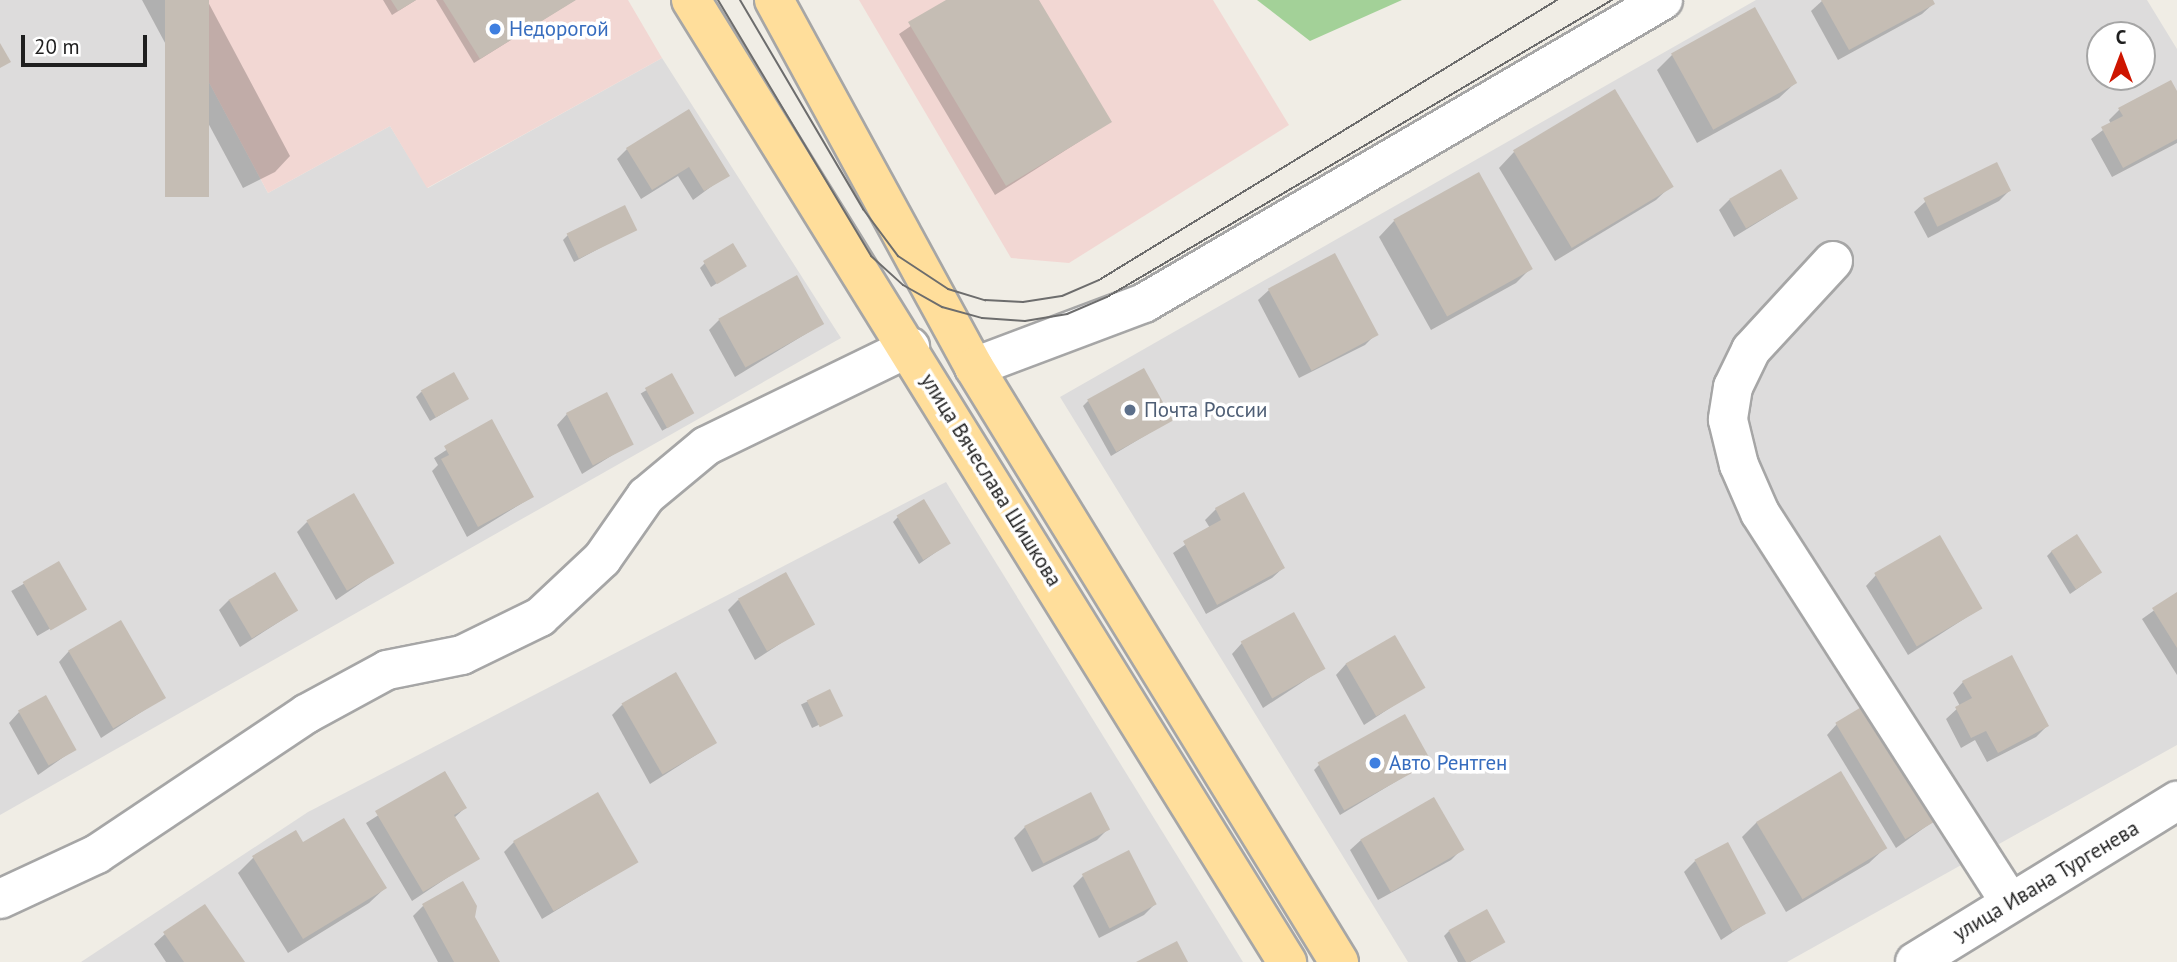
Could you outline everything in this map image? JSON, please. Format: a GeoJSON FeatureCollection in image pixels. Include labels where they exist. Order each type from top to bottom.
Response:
{"type":"FeatureCollection","features":[{"type":"Feature","properties":{"kind":"main road","name":"улица Вячеслава Шишкова"},"geometry":{"type":"LineString","coordinates":[[691,0],[910,347],[1287,962]]}},
{"type":"Feature","properties":{"kind":"main road","name":"улица Вячеслава Шишкова"},"geometry":{"type":"LineString","coordinates":[[774,0],[974,367],[1339,962]]}},
{"type":"Feature","properties":{"kind":"street"},"geometry":{"type":"LineString","coordinates":[[974,367],[1144,303],[1663,0]]}},
{"type":"Feature","properties":{"kind":"street"},"geometry":{"type":"LineString","coordinates":[[1833,261],[1751,350],[1733,387],[1728,420],[1739,465],[1760,513],[2010,903]]}},
{"type":"Feature","properties":{"kind":"street"},"geometry":{"type":"LineString","coordinates":[[0,899],[97,854],[306,714],[387,670],[462,655],[540,617],[602,559],[646,496],[706,446],[910,347]]}},
{"type":"Feature","properties":{"kind":"street","name":"улица Ивана Тургенева"},"geometry":{"type":"LineString","coordinates":[[1915,962],[2177,801]]}},
{"type":"Feature","properties":{"kind":"shaded area"},"geometry":{"type":"Polygon","coordinates":[[[0,0],[165,0],[268,193],[390,126],[428,188],[662,58],[841,338],[0,815],[0,0]]]}},
{"type":"Feature","properties":{"kind":"shaded area"},"geometry":{"type":"Polygon","coordinates":[[[165,0],[628,0],[662,58],[427,188],[390,126],[268,193],[165,0]]]}},
{"type":"Feature","properties":{"kind":"shaded area"},"geometry":{"type":"Polygon","coordinates":[[[859,0],[1213,0],[1289,125],[1069,263],[1011,258],[859,0]]]}},
{"type":"Feature","properties":{"kind":"shaded area"},"geometry":{"type":"Polygon","coordinates":[[[1756,0],[2147,0],[2177,49],[2177,745],[1787,962],[1408,962],[1060,397],[1756,0]]]}},
{"type":"Feature","properties":{"kind":"shaded area"},"geometry":{"type":"Polygon","coordinates":[[[946,482],[1243,962],[81,962],[308,812],[946,482]]]}},
{"type":"Feature","properties":{"kind":"green space"},"geometry":{"type":"Polygon","coordinates":[[[1257,0],[1402,0],[1310,41],[1257,0]]]}},
{"type":"Feature","properties":{"kind":"building"},"geometry":{"type":"Polygon","coordinates":[[[165,0],[209,0],[209,197],[165,197],[165,0]]]}},
{"type":"Feature","properties":{"kind":"building"},"geometry":{"type":"Polygon","coordinates":[[[391,0],[416,0],[398,11],[391,0]]]}},
{"type":"Feature","properties":{"kind":"building","name":"Недорогой"},"geometry":{"type":"Polygon","coordinates":[[[443,0],[576,0],[480,59],[443,0]]]}},
{"type":"Feature","properties":{"kind":"building"},"geometry":{"type":"Polygon","coordinates":[[[946,0],[1039,0],[1112,122],[1006,186],[908,22],[946,0]]]}},
{"type":"Feature","properties":{"kind":"building"},"geometry":{"type":"Polygon","coordinates":[[[1821,0],[1933,0],[1935,4],[1849,50],[1821,0]]]}},
{"type":"Feature","properties":{"kind":"building"},"geometry":{"type":"Polygon","coordinates":[[[1755,7],[1797,83],[1713,130],[1671,54],[1755,7]]]}},
{"type":"Feature","properties":{"kind":"building"},"geometry":{"type":"Polygon","coordinates":[[[0,43],[11,62],[0,68],[0,43]]]}},
{"type":"Feature","properties":{"kind":"building"},"geometry":{"type":"Polygon","coordinates":[[[2171,80],[2177,91],[2177,139],[2123,168],[2101,127],[2123,116],[2118,108],[2150,91],[2156,91],[2156,88],[2171,80]]]}},
{"type":"Feature","properties":{"kind":"building"},"geometry":{"type":"Polygon","coordinates":[[[1615,89],[1674,187],[1572,248],[1513,150],[1615,89]]]}},
{"type":"Feature","properties":{"kind":"building"},"geometry":{"type":"Polygon","coordinates":[[[689,109],[730,176],[704,191],[689,167],[652,190],[626,148],[689,109]]]}},
{"type":"Feature","properties":{"kind":"building"},"geometry":{"type":"Polygon","coordinates":[[[1997,162],[2011,191],[1937,227],[1923,198],[1997,162]]]}},
{"type":"Feature","properties":{"kind":"building"},"geometry":{"type":"Polygon","coordinates":[[[1781,169],[1798,198],[1746,228],[1729,199],[1781,169]]]}},
{"type":"Feature","properties":{"kind":"building"},"geometry":{"type":"Polygon","coordinates":[[[1479,172],[1533,269],[1447,317],[1393,220],[1479,172]]]}},
{"type":"Feature","properties":{"kind":"building"},"geometry":{"type":"Polygon","coordinates":[[[625,205],[637,230],[579,259],[567,233],[625,205]]]}},
{"type":"Feature","properties":{"kind":"building"},"geometry":{"type":"Polygon","coordinates":[[[733,243],[747,266],[717,284],[703,261],[733,243]]]}},
{"type":"Feature","properties":{"kind":"building"},"geometry":{"type":"Polygon","coordinates":[[[1335,253],[1379,335],[1312,371],[1268,289],[1335,253]]]}},
{"type":"Feature","properties":{"kind":"building"},"geometry":{"type":"Polygon","coordinates":[[[797,275],[824,324],[745,368],[718,319],[797,275]]]}},
{"type":"Feature","properties":{"kind":"building","name":"Почта России"},"geometry":{"type":"Polygon","coordinates":[[[1144,368],[1173,420],[1116,452],[1087,400],[1144,368]]]}},
{"type":"Feature","properties":{"kind":"building"},"geometry":{"type":"Polygon","coordinates":[[[454,372],[469,399],[436,418],[421,390],[454,372]]]}},
{"type":"Feature","properties":{"kind":"building"},"geometry":{"type":"Polygon","coordinates":[[[672,373],[694,413],[667,428],[645,388],[672,373]]]}},
{"type":"Feature","properties":{"kind":"building"},"geometry":{"type":"Polygon","coordinates":[[[607,392],[634,445],[593,465],[566,413],[607,392]]]}},
{"type":"Feature","properties":{"kind":"building"},"geometry":{"type":"Polygon","coordinates":[[[492,419],[534,497],[478,527],[441,459],[449,455],[444,446],[492,419]]]}},
{"type":"Feature","properties":{"kind":"building"},"geometry":{"type":"Polygon","coordinates":[[[1244,492],[1285,568],[1217,605],[1183,541],[1221,520],[1215,508],[1244,492]]]}},
{"type":"Feature","properties":{"kind":"building"},"geometry":{"type":"Polygon","coordinates":[[[354,493],[395,563],[347,591],[306,520],[354,493]]]}},
{"type":"Feature","properties":{"kind":"building"},"geometry":{"type":"Polygon","coordinates":[[[924,499],[951,544],[923,560],[897,515],[924,499]]]}},
{"type":"Feature","properties":{"kind":"building"},"geometry":{"type":"Polygon","coordinates":[[[2077,534],[2102,573],[2076,589],[2051,551],[2077,534]]]}},
{"type":"Feature","properties":{"kind":"building"},"geometry":{"type":"Polygon","coordinates":[[[1940,535],[1982,609],[1917,647],[1874,573],[1940,535]]]}},
{"type":"Feature","properties":{"kind":"building"},"geometry":{"type":"Polygon","coordinates":[[[59,561],[87,609],[51,630],[23,582],[59,561]]]}},
{"type":"Feature","properties":{"kind":"building"},"geometry":{"type":"Polygon","coordinates":[[[275,572],[298,611],[252,638],[229,600],[275,572]]]}},
{"type":"Feature","properties":{"kind":"building"},"geometry":{"type":"Polygon","coordinates":[[[786,572],[815,624],[767,651],[738,599],[786,572]]]}},
{"type":"Feature","properties":{"kind":"building"},"geometry":{"type":"Polygon","coordinates":[[[2177,592],[2177,648],[2152,608],[2177,592]]]}},
{"type":"Feature","properties":{"kind":"building"},"geometry":{"type":"Polygon","coordinates":[[[1294,612],[1326,669],[1272,698],[1241,642],[1294,612]]]}},
{"type":"Feature","properties":{"kind":"building"},"geometry":{"type":"Polygon","coordinates":[[[121,620],[166,698],[113,728],[68,650],[121,620]]]}},
{"type":"Feature","properties":{"kind":"building"},"geometry":{"type":"Polygon","coordinates":[[[1395,635],[1426,688],[1376,716],[1346,664],[1395,635]]]}},
{"type":"Feature","properties":{"kind":"building"},"geometry":{"type":"Polygon","coordinates":[[[2012,655],[2049,726],[1998,753],[1986,731],[1971,738],[1955,707],[1972,698],[1962,681],[2012,655]]]}},
{"type":"Feature","properties":{"kind":"building"},"geometry":{"type":"Polygon","coordinates":[[[676,672],[717,743],[662,775],[621,704],[676,672]]]}},
{"type":"Feature","properties":{"kind":"building"},"geometry":{"type":"Polygon","coordinates":[[[830,689],[843,716],[820,727],[807,700],[830,689]]]}},
{"type":"Feature","properties":{"kind":"building"},"geometry":{"type":"Polygon","coordinates":[[[46,695],[77,750],[49,766],[18,711],[46,695]]]}},
{"type":"Feature","properties":{"kind":"building"},"geometry":{"type":"Polygon","coordinates":[[[1873,700],[1943,817],[1905,839],[1835,723],[1873,700]]]}},
{"type":"Feature","properties":{"kind":"building","name":"Авто Рентген"},"geometry":{"type":"Polygon","coordinates":[[[1405,714],[1432,762],[1344,811],[1318,762],[1405,714]]]}},
{"type":"Feature","properties":{"kind":"building"},"geometry":{"type":"Polygon","coordinates":[[[445,771],[467,808],[454,815],[480,859],[423,892],[375,811],[445,771]]]}},
{"type":"Feature","properties":{"kind":"building"},"geometry":{"type":"Polygon","coordinates":[[[1841,771],[1887,848],[1802,899],[1756,822],[1841,771]]]}},
{"type":"Feature","properties":{"kind":"building"},"geometry":{"type":"Polygon","coordinates":[[[598,792],[638,862],[554,911],[513,841],[598,792]]]}},
{"type":"Feature","properties":{"kind":"building"},"geometry":{"type":"Polygon","coordinates":[[[1091,792],[1110,829],[1043,863],[1024,826],[1091,792]]]}},
{"type":"Feature","properties":{"kind":"building"},"geometry":{"type":"Polygon","coordinates":[[[1434,797],[1464,850],[1391,892],[1360,839],[1434,797]]]}},
{"type":"Feature","properties":{"kind":"building"},"geometry":{"type":"Polygon","coordinates":[[[344,818],[387,888],[303,939],[252,856],[296,830],[303,842],[344,818]]]}},
{"type":"Feature","properties":{"kind":"building"},"geometry":{"type":"Polygon","coordinates":[[[1728,842],[1766,914],[1732,931],[1694,860],[1728,842]]]}},
{"type":"Feature","properties":{"kind":"building"},"geometry":{"type":"Polygon","coordinates":[[[1129,850],[1157,904],[1109,928],[1082,874],[1129,850]]]}},
{"type":"Feature","properties":{"kind":"building"},"geometry":{"type":"Polygon","coordinates":[[[463,881],[477,906],[475,917],[500,962],[454,962],[422,904],[463,881]]]}},
{"type":"Feature","properties":{"kind":"building"},"geometry":{"type":"Polygon","coordinates":[[[205,904],[245,962],[184,962],[163,932],[205,904]]]}},
{"type":"Feature","properties":{"kind":"building"},"geometry":{"type":"Polygon","coordinates":[[[1487,909],[1505,942],[1466,962],[1449,930],[1487,909]]]}},
{"type":"Feature","properties":{"kind":"building"},"geometry":{"type":"Polygon","coordinates":[[[1177,941],[1188,962],[1136,962],[1177,941]]]}},
{"type":"Feature","properties":{"kind":"tram line"},"geometry":{"type":"LineString","coordinates":[[718,0],[871,256],[903,285],[942,307],[982,318],[1025,321],[1067,314],[1107,297],[1612,0]]}},
{"type":"Feature","properties":{"kind":"tram line"},"geometry":{"type":"LineString","coordinates":[[740,0],[863,209],[898,256],[948,289],[985,300],[1023,302],[1062,296],[1099,280],[1557,0]]}},
{"type":"Feature","properties":{"kind":"place","name":"Недорогой"},"geometry":{"type":"Point","coordinates":[495,29]}},
{"type":"Feature","properties":{"kind":"place","name":"Почта России"},"geometry":{"type":"Point","coordinates":[1130,410]}},
{"type":"Feature","properties":{"kind":"place","name":"Авто Рентген"},"geometry":{"type":"Point","coordinates":[1375,763]}}]}
